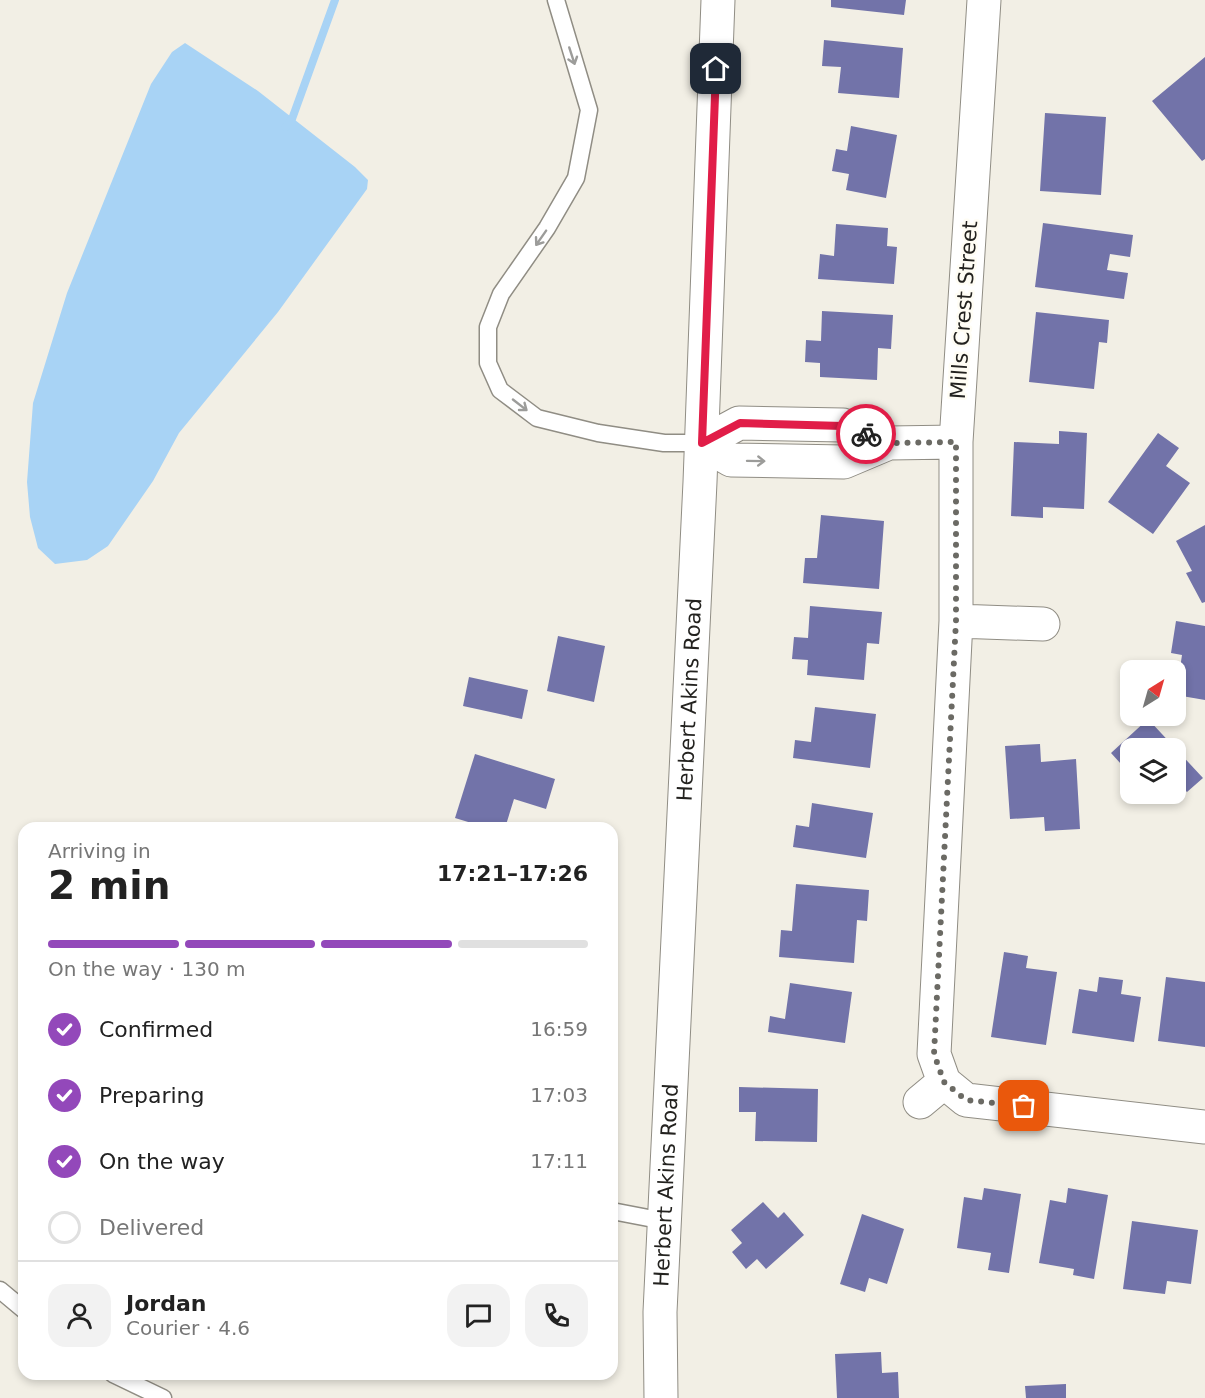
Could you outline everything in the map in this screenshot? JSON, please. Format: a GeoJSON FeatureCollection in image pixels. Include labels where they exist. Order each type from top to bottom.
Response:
{"type":"FeatureCollection","features":[{"type":"Feature","properties":{"kind":"street","name":"Herbert Akins Road"},"geometry":{"type":"LineString","coordinates":[[661,1398],[660,1312],[702,443],[718,0]]}},
{"type":"Feature","properties":{"kind":"street","name":"Mills Crest Street"},"geometry":{"type":"LineString","coordinates":[[984,0],[956,442],[956,621],[932,1092],[966,1100],[1205,1127]]}},
{"type":"Feature","properties":{"kind":"street"},"geometry":{"type":"LineString","coordinates":[[702,443],[740,423],[843,426],[889,443],[956,442]]}},
{"type":"Feature","properties":{"kind":"street"},"geometry":{"type":"LineString","coordinates":[[956,621],[1044,624]]}},
{"type":"Feature","properties":{"kind":"lane"},"geometry":{"type":"LineString","coordinates":[[556,0],[589,110],[583,144],[576,178],[547,228],[501,294],[488,327],[488,363],[500,390],[537,418],[598,433],[664,443],[702,443]]}},
{"type":"Feature","properties":{"kind":"lane"},"geometry":{"type":"LineString","coordinates":[[618,1212],[664,1221]]}},
{"type":"Feature","properties":{"kind":"lane"},"geometry":{"type":"LineString","coordinates":[[0,1290],[18,1305]]}},
{"type":"Feature","properties":{"kind":"lane"},"geometry":{"type":"LineString","coordinates":[[125,1380],[162,1398]]}},
{"type":"Feature","properties":{"kind":"water"},"geometry":{"type":"Polygon","coordinates":[[[185,43],[258,91],[355,167],[368,180],[367,189],[278,312],[179,433],[153,481],[108,546],[87,560],[55,564],[38,548],[30,517],[27,482],[33,403],[67,293],[151,84],[172,52],[185,43]]]}},
{"type":"Feature","properties":{"kind":"building"},"geometry":{"type":"Polygon","coordinates":[[[831,0],[906,0],[904,15],[831,7],[831,0]]]}},
{"type":"Feature","properties":{"kind":"building"},"geometry":{"type":"Polygon","coordinates":[[[824,40],[903,48],[899,98],[838,93],[841,67],[822,66],[824,40]]]}},
{"type":"Feature","properties":{"kind":"building"},"geometry":{"type":"Polygon","coordinates":[[[1205,57],[1205,159],[1202,161],[1152,101],[1205,57]]]}},
{"type":"Feature","properties":{"kind":"building"},"geometry":{"type":"Polygon","coordinates":[[[1045,113],[1106,117],[1101,195],[1040,191],[1045,113]]]}},
{"type":"Feature","properties":{"kind":"building"},"geometry":{"type":"Polygon","coordinates":[[[851,126],[897,135],[886,198],[846,190],[849,174],[832,171],[836,149],[847,151],[851,126]]]}},
{"type":"Feature","properties":{"kind":"building"},"geometry":{"type":"Polygon","coordinates":[[[1043,223],[1133,235],[1130,257],[1110,254],[1107,270],[1128,273],[1124,299],[1035,287],[1043,223]]]}},
{"type":"Feature","properties":{"kind":"building"},"geometry":{"type":"Polygon","coordinates":[[[836,224],[888,228],[887,246],[897,247],[894,284],[818,279],[820,254],[834,256],[836,224]]]}},
{"type":"Feature","properties":{"kind":"building"},"geometry":{"type":"Polygon","coordinates":[[[822,311],[893,315],[891,349],[878,348],[877,380],[820,377],[820,363],[805,362],[806,340],[821,341],[822,311]]]}},
{"type":"Feature","properties":{"kind":"building"},"geometry":{"type":"Polygon","coordinates":[[[1036,312],[1109,320],[1107,343],[1099,342],[1094,389],[1029,382],[1036,312]]]}},
{"type":"Feature","properties":{"kind":"building"},"geometry":{"type":"Polygon","coordinates":[[[1059,431],[1087,433],[1084,509],[1043,507],[1043,518],[1011,516],[1014,442],[1059,444],[1059,431]]]}},
{"type":"Feature","properties":{"kind":"building"},"geometry":{"type":"Polygon","coordinates":[[[1158,433],[1179,448],[1166,466],[1190,483],[1153,534],[1108,502],[1158,433]]]}},
{"type":"Feature","properties":{"kind":"building"},"geometry":{"type":"Polygon","coordinates":[[[821,515],[884,521],[879,589],[803,583],[805,558],[817,558],[821,515]]]}},
{"type":"Feature","properties":{"kind":"building"},"geometry":{"type":"Polygon","coordinates":[[[1205,525],[1205,602],[1202,603],[1186,573],[1192,571],[1176,541],[1205,525]]]}},
{"type":"Feature","properties":{"kind":"building"},"geometry":{"type":"Polygon","coordinates":[[[810,606],[882,612],[879,644],[867,643],[864,680],[807,675],[808,660],[792,659],[794,637],[808,638],[810,606]]]}},
{"type":"Feature","properties":{"kind":"building"},"geometry":{"type":"Polygon","coordinates":[[[1176,621],[1205,626],[1205,700],[1186,697],[1186,660],[1181,660],[1182,655],[1171,653],[1176,621]]]}},
{"type":"Feature","properties":{"kind":"building"},"geometry":{"type":"Polygon","coordinates":[[[558,636],[605,646],[594,702],[547,691],[558,636]]]}},
{"type":"Feature","properties":{"kind":"building"},"geometry":{"type":"Polygon","coordinates":[[[469,677],[528,690],[522,719],[463,706],[469,677]]]}},
{"type":"Feature","properties":{"kind":"building"},"geometry":{"type":"Polygon","coordinates":[[[815,707],[876,714],[870,768],[793,758],[795,740],[811,742],[815,707]]]}},
{"type":"Feature","properties":{"kind":"building"},"geometry":{"type":"Polygon","coordinates":[[[1140,726],[1155,726],[1166,738],[1127,738],[1140,726]]]}},
{"type":"Feature","properties":{"kind":"building"},"geometry":{"type":"Polygon","coordinates":[[[1040,744],[1041,762],[1076,759],[1080,829],[1045,831],[1044,817],[1010,819],[1005,746],[1040,744]]]}},
{"type":"Feature","properties":{"kind":"building"},"geometry":{"type":"Polygon","coordinates":[[[1120,745],[1120,763],[1111,753],[1120,745]]]}},
{"type":"Feature","properties":{"kind":"building"},"geometry":{"type":"Polygon","coordinates":[[[475,754],[555,779],[546,809],[514,799],[507,822],[468,822],[455,818],[475,754]]]}},
{"type":"Feature","properties":{"kind":"building"},"geometry":{"type":"Polygon","coordinates":[[[1186,760],[1203,778],[1186,791],[1186,760]]]}},
{"type":"Feature","properties":{"kind":"building"},"geometry":{"type":"Polygon","coordinates":[[[812,803],[873,813],[866,858],[793,847],[796,825],[809,827],[812,803]]]}},
{"type":"Feature","properties":{"kind":"building"},"geometry":{"type":"Polygon","coordinates":[[[796,884],[869,890],[867,921],[857,920],[854,963],[779,957],[781,930],[792,931],[796,884]]]}},
{"type":"Feature","properties":{"kind":"building"},"geometry":{"type":"Polygon","coordinates":[[[1004,952],[1028,956],[1026,968],[1057,972],[1046,1045],[991,1037],[1004,952]]]}},
{"type":"Feature","properties":{"kind":"building"},"geometry":{"type":"Polygon","coordinates":[[[1099,977],[1123,980],[1121,994],[1141,997],[1134,1042],[1072,1033],[1079,989],[1097,992],[1099,977]]]}},
{"type":"Feature","properties":{"kind":"building"},"geometry":{"type":"Polygon","coordinates":[[[1166,977],[1205,982],[1205,1047],[1158,1041],[1166,977]]]}},
{"type":"Feature","properties":{"kind":"building"},"geometry":{"type":"Polygon","coordinates":[[[790,983],[852,992],[845,1043],[768,1032],[770,1016],[785,1019],[790,983]]]}},
{"type":"Feature","properties":{"kind":"building"},"geometry":{"type":"Polygon","coordinates":[[[739,1087],[818,1089],[817,1142],[755,1141],[756,1112],[739,1112],[739,1087]]]}},
{"type":"Feature","properties":{"kind":"building"},"geometry":{"type":"Polygon","coordinates":[[[984,1188],[1021,1194],[1009,1273],[988,1270],[991,1253],[957,1248],[964,1197],[982,1200],[984,1188]]]}},
{"type":"Feature","properties":{"kind":"building"},"geometry":{"type":"Polygon","coordinates":[[[1068,1188],[1108,1195],[1094,1279],[1073,1275],[1074,1269],[1039,1263],[1050,1200],[1066,1203],[1068,1188]]]}},
{"type":"Feature","properties":{"kind":"building"},"geometry":{"type":"Polygon","coordinates":[[[763,1202],[778,1218],[784,1212],[804,1235],[766,1269],[757,1259],[746,1269],[732,1252],[742,1243],[731,1230],[763,1202]]]}},
{"type":"Feature","properties":{"kind":"building"},"geometry":{"type":"Polygon","coordinates":[[[862,1214],[904,1229],[887,1284],[869,1278],[865,1292],[840,1284],[862,1214]]]}},
{"type":"Feature","properties":{"kind":"building"},"geometry":{"type":"Polygon","coordinates":[[[1132,1221],[1198,1230],[1191,1284],[1167,1281],[1165,1294],[1123,1289],[1132,1221]]]}},
{"type":"Feature","properties":{"kind":"building"},"geometry":{"type":"Polygon","coordinates":[[[881,1352],[882,1373],[898,1372],[899,1398],[837,1398],[835,1354],[881,1352]]]}},
{"type":"Feature","properties":{"kind":"building"},"geometry":{"type":"Polygon","coordinates":[[[1066,1384],[1066,1398],[1026,1398],[1025,1386],[1066,1384]]]}},
{"type":"Feature","properties":{"kind":"waterway"},"geometry":{"type":"LineString","coordinates":[[286,127],[292,119],[335,0]]}},
{"type":"Feature","properties":{"kind":"way so far"},"geometry":{"type":"LineString","coordinates":[[866,434],[889,443],[956,442],[956,621],[934,1054],[944,1082],[966,1100],[1024,1106]]}},
{"type":"Feature","properties":{"kind":"route"},"geometry":{"type":"LineString","coordinates":[[716,69],[702,443],[740,423],[843,426],[866,434]]}}]}
